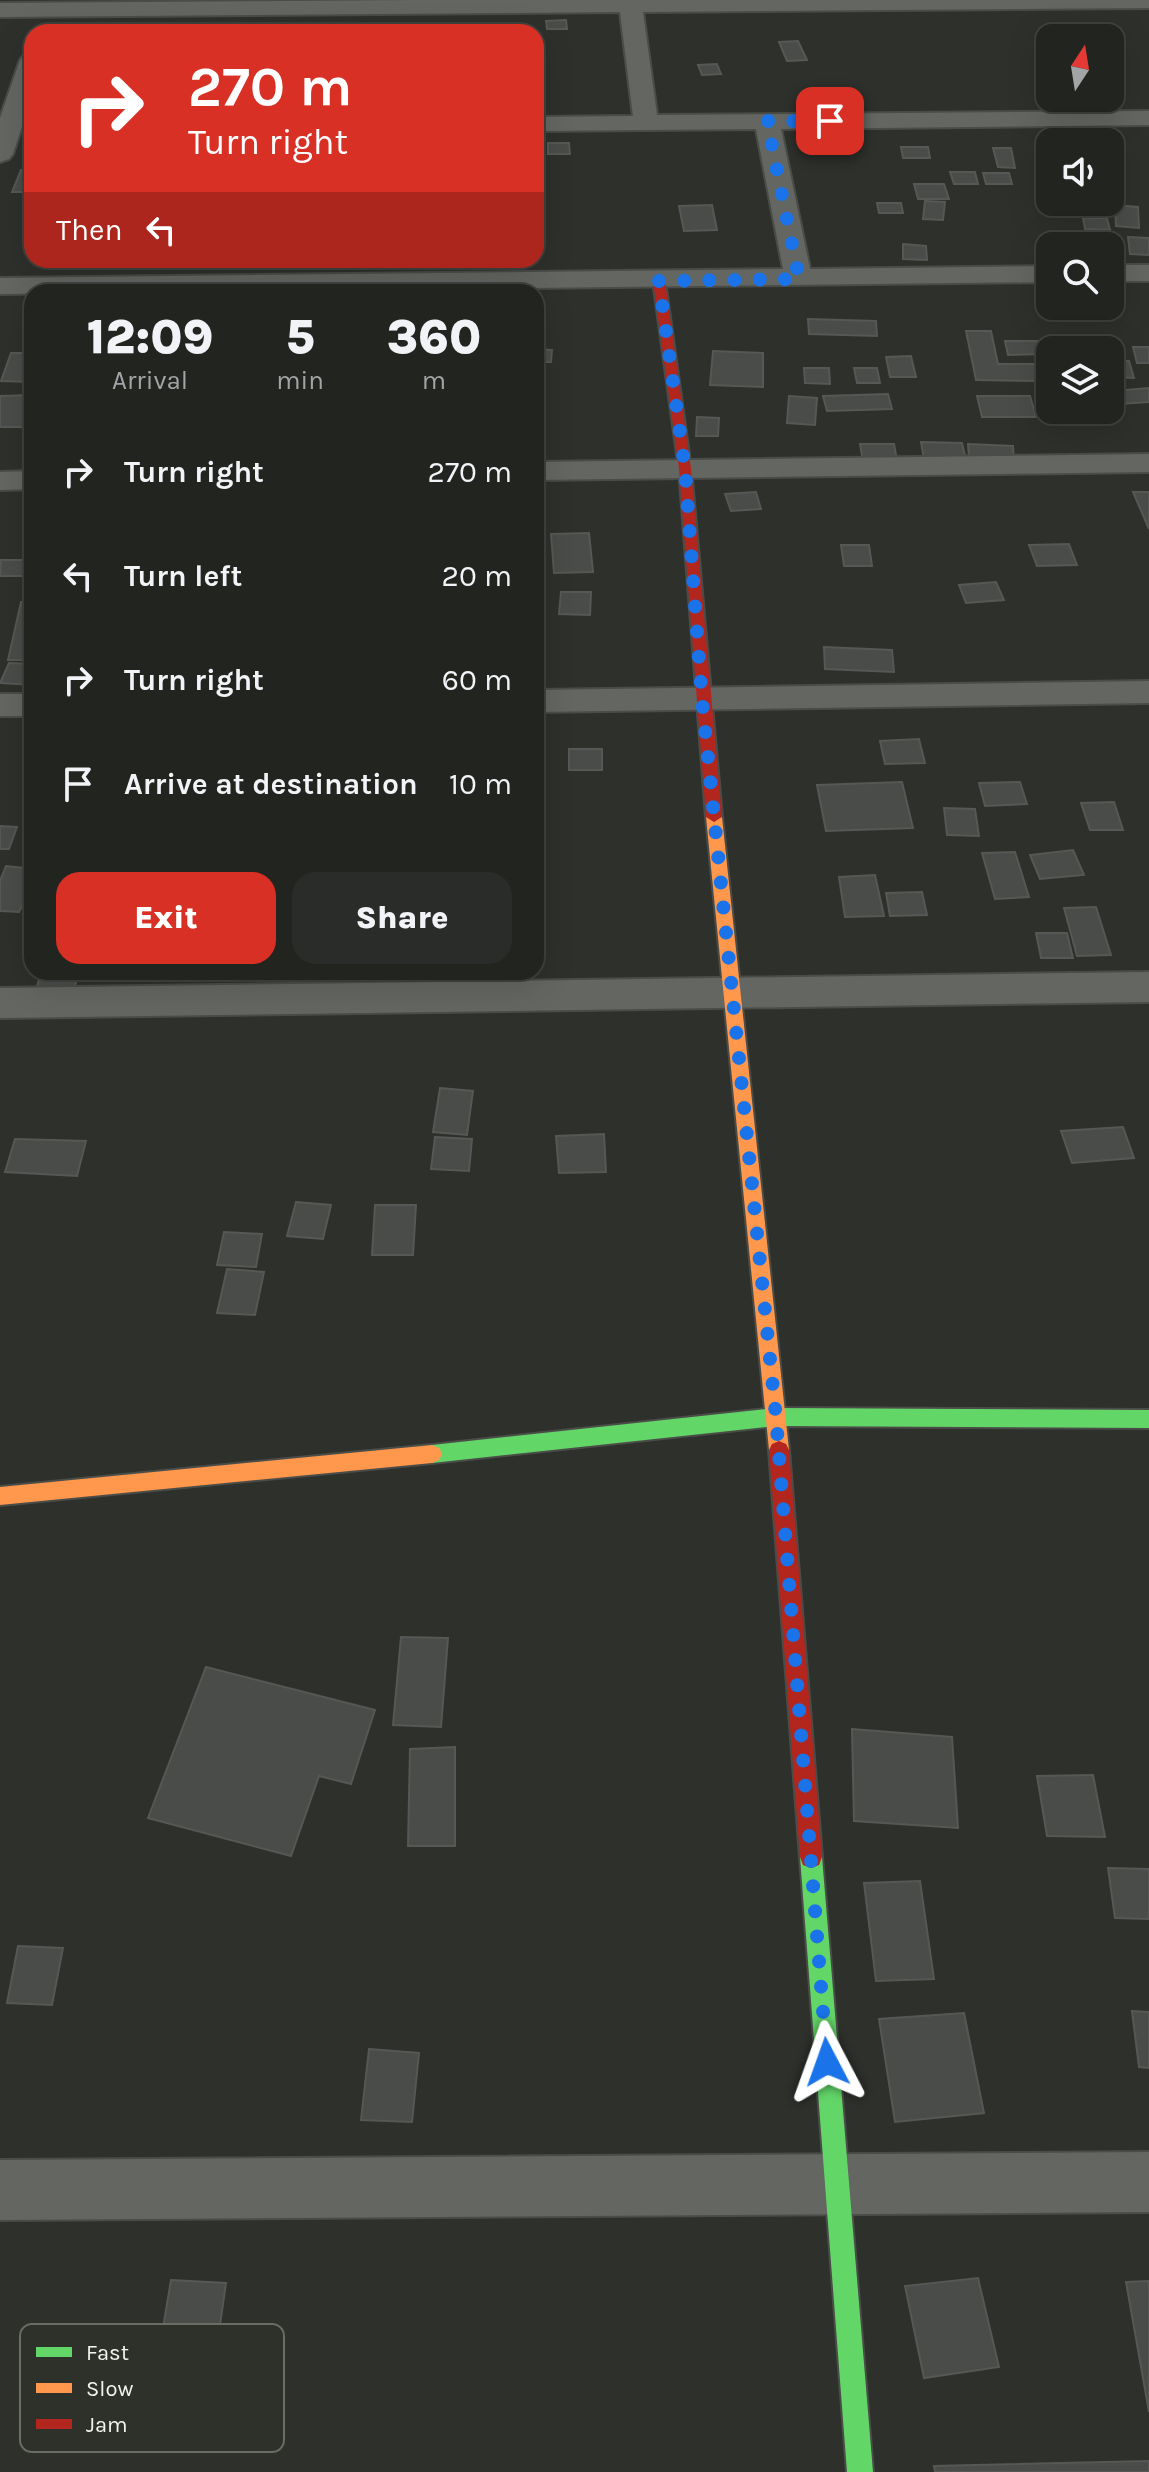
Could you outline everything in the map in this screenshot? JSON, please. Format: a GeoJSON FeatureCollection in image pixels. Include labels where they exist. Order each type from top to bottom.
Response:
{"type":"FeatureCollection","features":[{"type":"Feature","properties":{"kind":"street"},"geometry":{"type":"LineString","coordinates":[[0,10],[51,5],[1149,1]]}},
{"type":"Feature","properties":{"kind":"street"},"geometry":{"type":"LineString","coordinates":[[631,2],[646,122]]}},
{"type":"Feature","properties":{"kind":"street"},"geometry":{"type":"LineString","coordinates":[[44,24],[51,5]]}},
{"type":"Feature","properties":{"kind":"street"},"geometry":{"type":"LineString","coordinates":[[2,141],[24,82]]}},
{"type":"Feature","properties":{"kind":"street"},"geometry":{"type":"LineString","coordinates":[[544,124],[1149,118]]}},
{"type":"Feature","properties":{"kind":"street"},"geometry":{"type":"LineString","coordinates":[[767,121],[799,279]]}},
{"type":"Feature","properties":{"kind":"street"},"geometry":{"type":"LineString","coordinates":[[2,141],[24,136]]}},
{"type":"Feature","properties":{"kind":"street"},"geometry":{"type":"LineString","coordinates":[[1124,273],[1149,273]]}},
{"type":"Feature","properties":{"kind":"street"},"geometry":{"type":"LineString","coordinates":[[264,284],[1036,274]]}},
{"type":"Feature","properties":{"kind":"street"},"geometry":{"type":"LineString","coordinates":[[659,281],[685,469],[702,700],[776,1417],[860,2472]]}},
{"type":"Feature","properties":{"kind":"street"},"geometry":{"type":"LineString","coordinates":[[0,286],[24,286]]}},
{"type":"Feature","properties":{"kind":"street"},"geometry":{"type":"LineString","coordinates":[[544,471],[1149,463]]}},
{"type":"Feature","properties":{"kind":"street"},"geometry":{"type":"LineString","coordinates":[[0,481],[24,480]]}},
{"type":"Feature","properties":{"kind":"street"},"geometry":{"type":"LineString","coordinates":[[544,701],[1149,692]]}},
{"type":"Feature","properties":{"kind":"street"},"geometry":{"type":"LineString","coordinates":[[0,705],[24,705]]}},
{"type":"Feature","properties":{"kind":"street"},"geometry":{"type":"LineString","coordinates":[[0,1003],[1149,987]]}},
{"type":"Feature","properties":{"kind":"street"},"geometry":{"type":"LineString","coordinates":[[0,1496],[277,1471],[776,1417],[1149,1419]]}},
{"type":"Feature","properties":{"kind":"street"},"geometry":{"type":"LineString","coordinates":[[0,2190],[1149,2182]]}},
{"type":"Feature","properties":{"kind":"building"},"geometry":{"type":"Polygon","coordinates":[[[566,20],[567,29],[547,29],[546,21],[566,20]]]}},
{"type":"Feature","properties":{"kind":"building"},"geometry":{"type":"Polygon","coordinates":[[[798,41],[807,60],[787,61],[779,42],[798,41]]]}},
{"type":"Feature","properties":{"kind":"building"},"geometry":{"type":"Polygon","coordinates":[[[717,64],[721,74],[702,75],[698,65],[717,64]]]}},
{"type":"Feature","properties":{"kind":"building"},"geometry":{"type":"Polygon","coordinates":[[[548,143],[569,143],[570,154],[548,154],[548,143]]]}},
{"type":"Feature","properties":{"kind":"building"},"geometry":{"type":"Polygon","coordinates":[[[901,147],[928,147],[930,158],[903,158],[901,147]]]}},
{"type":"Feature","properties":{"kind":"building"},"geometry":{"type":"Polygon","coordinates":[[[993,148],[1011,148],[1015,168],[998,167],[993,148]]]}},
{"type":"Feature","properties":{"kind":"building"},"geometry":{"type":"Polygon","coordinates":[[[21,170],[24,170],[24,192],[12,192],[21,170]]]}},
{"type":"Feature","properties":{"kind":"building"},"geometry":{"type":"Polygon","coordinates":[[[950,172],[975,172],[978,184],[954,184],[950,172]]]}},
{"type":"Feature","properties":{"kind":"building"},"geometry":{"type":"Polygon","coordinates":[[[983,173],[1009,173],[1012,184],[986,184],[983,173]]]}},
{"type":"Feature","properties":{"kind":"building"},"geometry":{"type":"Polygon","coordinates":[[[914,184],[944,184],[949,199],[918,199],[914,184]]]}},
{"type":"Feature","properties":{"kind":"building"},"geometry":{"type":"Polygon","coordinates":[[[925,201],[945,202],[943,220],[923,219],[925,201]]]}},
{"type":"Feature","properties":{"kind":"building"},"geometry":{"type":"Polygon","coordinates":[[[877,203],[901,203],[903,213],[879,213],[877,203]]]}},
{"type":"Feature","properties":{"kind":"building"},"geometry":{"type":"Polygon","coordinates":[[[712,205],[717,230],[684,231],[679,206],[712,205]]]}},
{"type":"Feature","properties":{"kind":"building"},"geometry":{"type":"Polygon","coordinates":[[[1124,206],[1138,207],[1139,228],[1116,226],[1116,216],[1124,216],[1124,206]]]}},
{"type":"Feature","properties":{"kind":"building"},"geometry":{"type":"Polygon","coordinates":[[[1083,218],[1107,218],[1110,230],[1085,229],[1083,218]]]}},
{"type":"Feature","properties":{"kind":"building"},"geometry":{"type":"Polygon","coordinates":[[[1128,237],[1149,238],[1149,255],[1130,254],[1128,237]]]}},
{"type":"Feature","properties":{"kind":"building"},"geometry":{"type":"Polygon","coordinates":[[[903,244],[926,246],[927,260],[903,259],[903,244]]]}},
{"type":"Feature","properties":{"kind":"building"},"geometry":{"type":"Polygon","coordinates":[[[808,319],[876,321],[877,336],[809,334],[808,319]]]}},
{"type":"Feature","properties":{"kind":"building"},"geometry":{"type":"Polygon","coordinates":[[[966,331],[991,331],[998,364],[1036,364],[1036,381],[976,380],[966,331]]]}},
{"type":"Feature","properties":{"kind":"building"},"geometry":{"type":"Polygon","coordinates":[[[1005,341],[1036,341],[1036,354],[1008,355],[1005,341]]]}},
{"type":"Feature","properties":{"kind":"building"},"geometry":{"type":"Polygon","coordinates":[[[1133,347],[1149,347],[1149,363],[1137,363],[1133,347]]]}},
{"type":"Feature","properties":{"kind":"building"},"geometry":{"type":"Polygon","coordinates":[[[544,350],[552,350],[551,362],[544,362],[544,350]]]}},
{"type":"Feature","properties":{"kind":"building"},"geometry":{"type":"Polygon","coordinates":[[[713,351],[763,353],[763,387],[710,385],[713,351]]]}},
{"type":"Feature","properties":{"kind":"building"},"geometry":{"type":"Polygon","coordinates":[[[11,353],[24,353],[24,382],[1,381],[11,353]]]}},
{"type":"Feature","properties":{"kind":"building"},"geometry":{"type":"Polygon","coordinates":[[[911,356],[916,377],[890,377],[886,357],[911,356]]]}},
{"type":"Feature","properties":{"kind":"building"},"geometry":{"type":"Polygon","coordinates":[[[1124,361],[1129,361],[1134,378],[1124,378],[1124,361]]]}},
{"type":"Feature","properties":{"kind":"building"},"geometry":{"type":"Polygon","coordinates":[[[804,368],[829,368],[830,384],[805,383],[804,368]]]}},
{"type":"Feature","properties":{"kind":"building"},"geometry":{"type":"Polygon","coordinates":[[[854,368],[877,368],[880,383],[857,383],[854,368]]]}},
{"type":"Feature","properties":{"kind":"building"},"geometry":{"type":"Polygon","coordinates":[[[1149,388],[1149,402],[1124,404],[1124,390],[1149,388]]]}},
{"type":"Feature","properties":{"kind":"building"},"geometry":{"type":"Polygon","coordinates":[[[888,394],[892,409],[827,411],[823,396],[888,394]]]}},
{"type":"Feature","properties":{"kind":"building"},"geometry":{"type":"Polygon","coordinates":[[[24,395],[24,427],[0,427],[0,396],[24,395]]]}},
{"type":"Feature","properties":{"kind":"building"},"geometry":{"type":"Polygon","coordinates":[[[789,396],[817,398],[815,425],[787,423],[789,396]]]}},
{"type":"Feature","properties":{"kind":"building"},"geometry":{"type":"Polygon","coordinates":[[[977,396],[1030,396],[1036,417],[982,417],[977,396]]]}},
{"type":"Feature","properties":{"kind":"building"},"geometry":{"type":"Polygon","coordinates":[[[697,417],[719,418],[718,436],[696,436],[697,417]]]}},
{"type":"Feature","properties":{"kind":"building"},"geometry":{"type":"Polygon","coordinates":[[[921,442],[962,443],[966,460],[924,459],[921,442]]]}},
{"type":"Feature","properties":{"kind":"building"},"geometry":{"type":"Polygon","coordinates":[[[860,444],[894,444],[897,460],[863,461],[860,444]]]}},
{"type":"Feature","properties":{"kind":"building"},"geometry":{"type":"Polygon","coordinates":[[[968,444],[1013,446],[1014,460],[969,457],[968,444]]]}},
{"type":"Feature","properties":{"kind":"building"},"geometry":{"type":"Polygon","coordinates":[[[756,492],[761,509],[731,511],[725,494],[756,492]]]}},
{"type":"Feature","properties":{"kind":"building"},"geometry":{"type":"Polygon","coordinates":[[[1133,492],[1149,492],[1149,529],[1133,492]]]}},
{"type":"Feature","properties":{"kind":"building"},"geometry":{"type":"Polygon","coordinates":[[[589,533],[593,572],[554,573],[551,534],[589,533]]]}},
{"type":"Feature","properties":{"kind":"building"},"geometry":{"type":"Polygon","coordinates":[[[1069,544],[1077,565],[1037,566],[1029,545],[1069,544]]]}},
{"type":"Feature","properties":{"kind":"building"},"geometry":{"type":"Polygon","coordinates":[[[841,545],[869,545],[872,566],[844,566],[841,545]]]}},
{"type":"Feature","properties":{"kind":"building"},"geometry":{"type":"Polygon","coordinates":[[[1,560],[24,560],[24,576],[0,576],[1,560]]]}},
{"type":"Feature","properties":{"kind":"building"},"geometry":{"type":"Polygon","coordinates":[[[996,582],[1004,600],[966,603],[959,585],[996,582]]]}},
{"type":"Feature","properties":{"kind":"building"},"geometry":{"type":"Polygon","coordinates":[[[561,592],[591,592],[590,615],[559,614],[561,592]]]}},
{"type":"Feature","properties":{"kind":"building"},"geometry":{"type":"Polygon","coordinates":[[[21,602],[24,602],[24,660],[8,660],[21,602]]]}},
{"type":"Feature","properties":{"kind":"building"},"geometry":{"type":"Polygon","coordinates":[[[824,647],[892,650],[894,672],[825,669],[824,647]]]}},
{"type":"Feature","properties":{"kind":"building"},"geometry":{"type":"Polygon","coordinates":[[[9,663],[24,664],[24,684],[0,683],[9,663]]]}},
{"type":"Feature","properties":{"kind":"building"},"geometry":{"type":"Polygon","coordinates":[[[919,739],[925,763],[885,764],[880,741],[919,739]]]}},
{"type":"Feature","properties":{"kind":"building"},"geometry":{"type":"Polygon","coordinates":[[[569,749],[602,749],[602,770],[569,770],[569,749]]]}},
{"type":"Feature","properties":{"kind":"building"},"geometry":{"type":"Polygon","coordinates":[[[902,782],[913,828],[826,831],[817,785],[902,782]]]}},
{"type":"Feature","properties":{"kind":"building"},"geometry":{"type":"Polygon","coordinates":[[[1020,782],[1027,804],[985,806],[979,783],[1020,782]]]}},
{"type":"Feature","properties":{"kind":"building"},"geometry":{"type":"Polygon","coordinates":[[[1114,802],[1123,830],[1090,830],[1081,803],[1114,802]]]}},
{"type":"Feature","properties":{"kind":"building"},"geometry":{"type":"Polygon","coordinates":[[[944,808],[975,809],[979,836],[947,835],[944,808]]]}},
{"type":"Feature","properties":{"kind":"building"},"geometry":{"type":"Polygon","coordinates":[[[0,826],[17,827],[9,849],[0,849],[0,826]]]}},
{"type":"Feature","properties":{"kind":"building"},"geometry":{"type":"Polygon","coordinates":[[[1073,850],[1084,875],[1040,879],[1030,855],[1073,850]]]}},
{"type":"Feature","properties":{"kind":"building"},"geometry":{"type":"Polygon","coordinates":[[[1015,852],[1029,897],[995,899],[982,853],[1015,852]]]}},
{"type":"Feature","properties":{"kind":"building"},"geometry":{"type":"Polygon","coordinates":[[[6,866],[24,868],[24,901],[19,912],[0,911],[0,881],[6,866]]]}},
{"type":"Feature","properties":{"kind":"building"},"geometry":{"type":"Polygon","coordinates":[[[875,875],[884,916],[845,917],[839,877],[875,875]]]}},
{"type":"Feature","properties":{"kind":"building"},"geometry":{"type":"Polygon","coordinates":[[[922,892],[927,915],[890,916],[886,893],[922,892]]]}},
{"type":"Feature","properties":{"kind":"building"},"geometry":{"type":"Polygon","coordinates":[[[1096,907],[1111,955],[1077,956],[1064,908],[1096,907]]]}},
{"type":"Feature","properties":{"kind":"building"},"geometry":{"type":"Polygon","coordinates":[[[1036,933],[1067,933],[1073,958],[1041,958],[1036,933]]]}},
{"type":"Feature","properties":{"kind":"building"},"geometry":{"type":"Polygon","coordinates":[[[39,980],[76,980],[75,987],[37,987],[39,980]]]}},
{"type":"Feature","properties":{"kind":"building"},"geometry":{"type":"Polygon","coordinates":[[[440,1088],[473,1091],[467,1135],[433,1132],[440,1088]]]}},
{"type":"Feature","properties":{"kind":"building"},"geometry":{"type":"Polygon","coordinates":[[[1123,1127],[1134,1158],[1072,1163],[1061,1131],[1123,1127]]]}},
{"type":"Feature","properties":{"kind":"building"},"geometry":{"type":"Polygon","coordinates":[[[604,1134],[606,1172],[559,1173],[556,1136],[604,1134]]]}},
{"type":"Feature","properties":{"kind":"building"},"geometry":{"type":"Polygon","coordinates":[[[435,1137],[472,1139],[469,1171],[431,1169],[435,1137]]]}},
{"type":"Feature","properties":{"kind":"building"},"geometry":{"type":"Polygon","coordinates":[[[15,1139],[86,1141],[77,1176],[5,1172],[15,1139]]]}},
{"type":"Feature","properties":{"kind":"building"},"geometry":{"type":"Polygon","coordinates":[[[296,1202],[331,1205],[323,1239],[287,1236],[296,1202]]]}},
{"type":"Feature","properties":{"kind":"building"},"geometry":{"type":"Polygon","coordinates":[[[375,1205],[416,1205],[413,1255],[372,1255],[375,1205]]]}},
{"type":"Feature","properties":{"kind":"building"},"geometry":{"type":"Polygon","coordinates":[[[224,1232],[262,1234],[256,1267],[217,1265],[224,1232]]]}},
{"type":"Feature","properties":{"kind":"building"},"geometry":{"type":"Polygon","coordinates":[[[227,1269],[264,1272],[255,1315],[217,1313],[227,1269]]]}},
{"type":"Feature","properties":{"kind":"building"},"geometry":{"type":"Polygon","coordinates":[[[401,1637],[448,1638],[441,1727],[393,1725],[401,1637]]]}},
{"type":"Feature","properties":{"kind":"building"},"geometry":{"type":"Polygon","coordinates":[[[206,1667],[375,1710],[351,1784],[319,1776],[291,1856],[148,1818],[206,1667]]]}},
{"type":"Feature","properties":{"kind":"building"},"geometry":{"type":"Polygon","coordinates":[[[852,1729],[952,1737],[958,1828],[854,1821],[852,1729]]]}},
{"type":"Feature","properties":{"kind":"building"},"geometry":{"type":"Polygon","coordinates":[[[455,1747],[455,1846],[408,1846],[410,1749],[455,1747]]]}},
{"type":"Feature","properties":{"kind":"building"},"geometry":{"type":"Polygon","coordinates":[[[1093,1775],[1105,1837],[1047,1836],[1037,1776],[1093,1775]]]}},
{"type":"Feature","properties":{"kind":"building"},"geometry":{"type":"Polygon","coordinates":[[[1108,1868],[1149,1869],[1149,1919],[1115,1918],[1108,1868]]]}},
{"type":"Feature","properties":{"kind":"building"},"geometry":{"type":"Polygon","coordinates":[[[920,1881],[934,1979],[876,1981],[864,1883],[920,1881]]]}},
{"type":"Feature","properties":{"kind":"building"},"geometry":{"type":"Polygon","coordinates":[[[18,1946],[63,1948],[52,2005],[7,2003],[18,1946]]]}},
{"type":"Feature","properties":{"kind":"building"},"geometry":{"type":"Polygon","coordinates":[[[1132,2011],[1149,2012],[1149,2068],[1139,2067],[1132,2011]]]}},
{"type":"Feature","properties":{"kind":"building"},"geometry":{"type":"Polygon","coordinates":[[[964,2013],[984,2113],[895,2122],[879,2019],[964,2013]]]}},
{"type":"Feature","properties":{"kind":"building"},"geometry":{"type":"Polygon","coordinates":[[[369,2049],[419,2053],[412,2122],[361,2120],[369,2049]]]}},
{"type":"Feature","properties":{"kind":"building"},"geometry":{"type":"Polygon","coordinates":[[[978,2278],[999,2367],[924,2378],[905,2286],[978,2278]]]}},
{"type":"Feature","properties":{"kind":"building"},"geometry":{"type":"Polygon","coordinates":[[[171,2280],[226,2283],[220,2324],[164,2324],[171,2280]]]}},
{"type":"Feature","properties":{"kind":"building"},"geometry":{"type":"Polygon","coordinates":[[[1149,2281],[1149,2412],[1126,2282],[1149,2281]]]}},
{"type":"Feature","properties":{"kind":"building"},"geometry":{"type":"Polygon","coordinates":[[[1149,2461],[1149,2472],[935,2472],[934,2466],[1149,2461]]]}},
{"type":"Feature","properties":{"kind":"traffic: fast"},"geometry":{"type":"LineString","coordinates":[[432,1454],[776,1417],[1149,1419]]}},
{"type":"Feature","properties":{"kind":"traffic: fast"},"geometry":{"type":"LineString","coordinates":[[811,1857],[860,2472]]}},
{"type":"Feature","properties":{"kind":"traffic: slow"},"geometry":{"type":"LineString","coordinates":[[714,817],[779,1450]]}},
{"type":"Feature","properties":{"kind":"traffic: slow"},"geometry":{"type":"LineString","coordinates":[[0,1496],[432,1454]]}},
{"type":"Feature","properties":{"kind":"traffic: jam"},"geometry":{"type":"LineString","coordinates":[[659,281],[685,469],[714,817]]}},
{"type":"Feature","properties":{"kind":"traffic: jam"},"geometry":{"type":"LineString","coordinates":[[779,1450],[811,1857]]}},
{"type":"Feature","properties":{"kind":"route"},"geometry":{"type":"LineString","coordinates":[[827,2062],[776,1417],[702,700],[685,469],[659,281],[799,279],[767,121],[830,121]]}}]}
